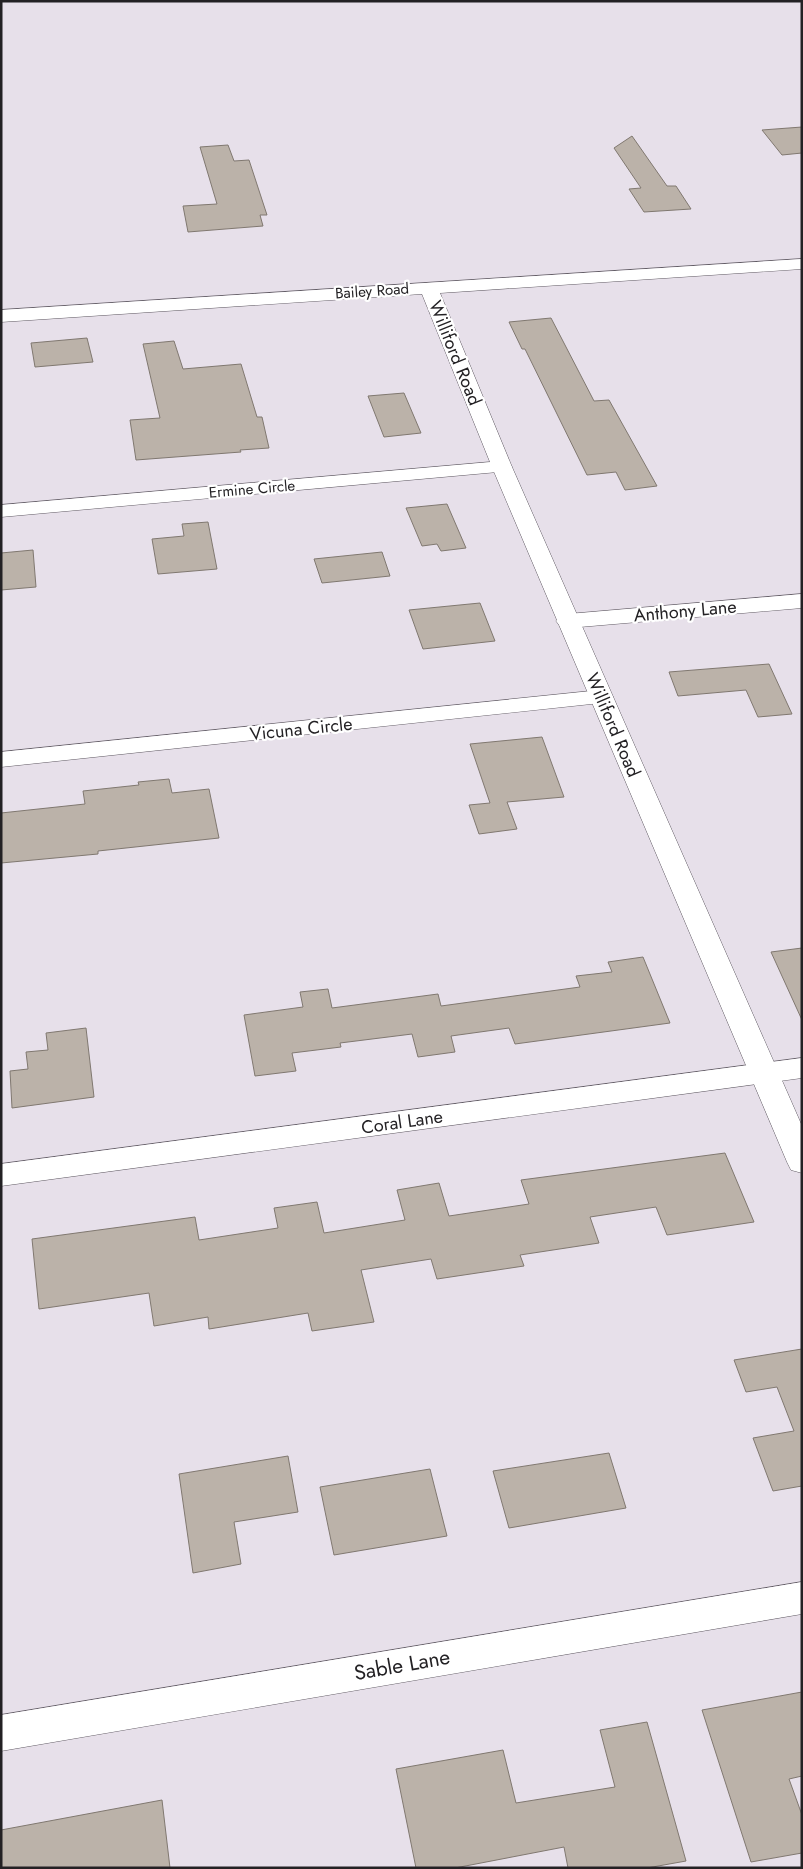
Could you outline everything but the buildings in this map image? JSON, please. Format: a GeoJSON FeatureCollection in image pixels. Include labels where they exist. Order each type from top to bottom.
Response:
{"type":"FeatureCollection","features":[{"type":"Feature","properties":{"kind":"street","name":"Bailey Road"},"geometry":{"type":"LineString","coordinates":[[1,316],[802,264]]}},
{"type":"Feature","properties":{"kind":"street","name":"Williford Road"},"geometry":{"type":"LineString","coordinates":[[428,287],[502,468],[802,1162]]}},
{"type":"Feature","properties":{"kind":"street","name":"Ermine Circle"},"geometry":{"type":"LineString","coordinates":[[1,511],[502,468]]}},
{"type":"Feature","properties":{"kind":"street","name":"Anthony Lane"},"geometry":{"type":"LineString","coordinates":[[568,620],[802,601]]}},
{"type":"Feature","properties":{"kind":"street","name":"Vicuna Circle"},"geometry":{"type":"LineString","coordinates":[[1,760],[601,697]]}},
{"type":"Feature","properties":{"kind":"street","name":"Coral Lane"},"geometry":{"type":"LineString","coordinates":[[1,1175],[802,1068]]}},
{"type":"Feature","properties":{"kind":"street","name":"Sable Lane"},"geometry":{"type":"LineString","coordinates":[[1,1733],[802,1598]]}}]}
